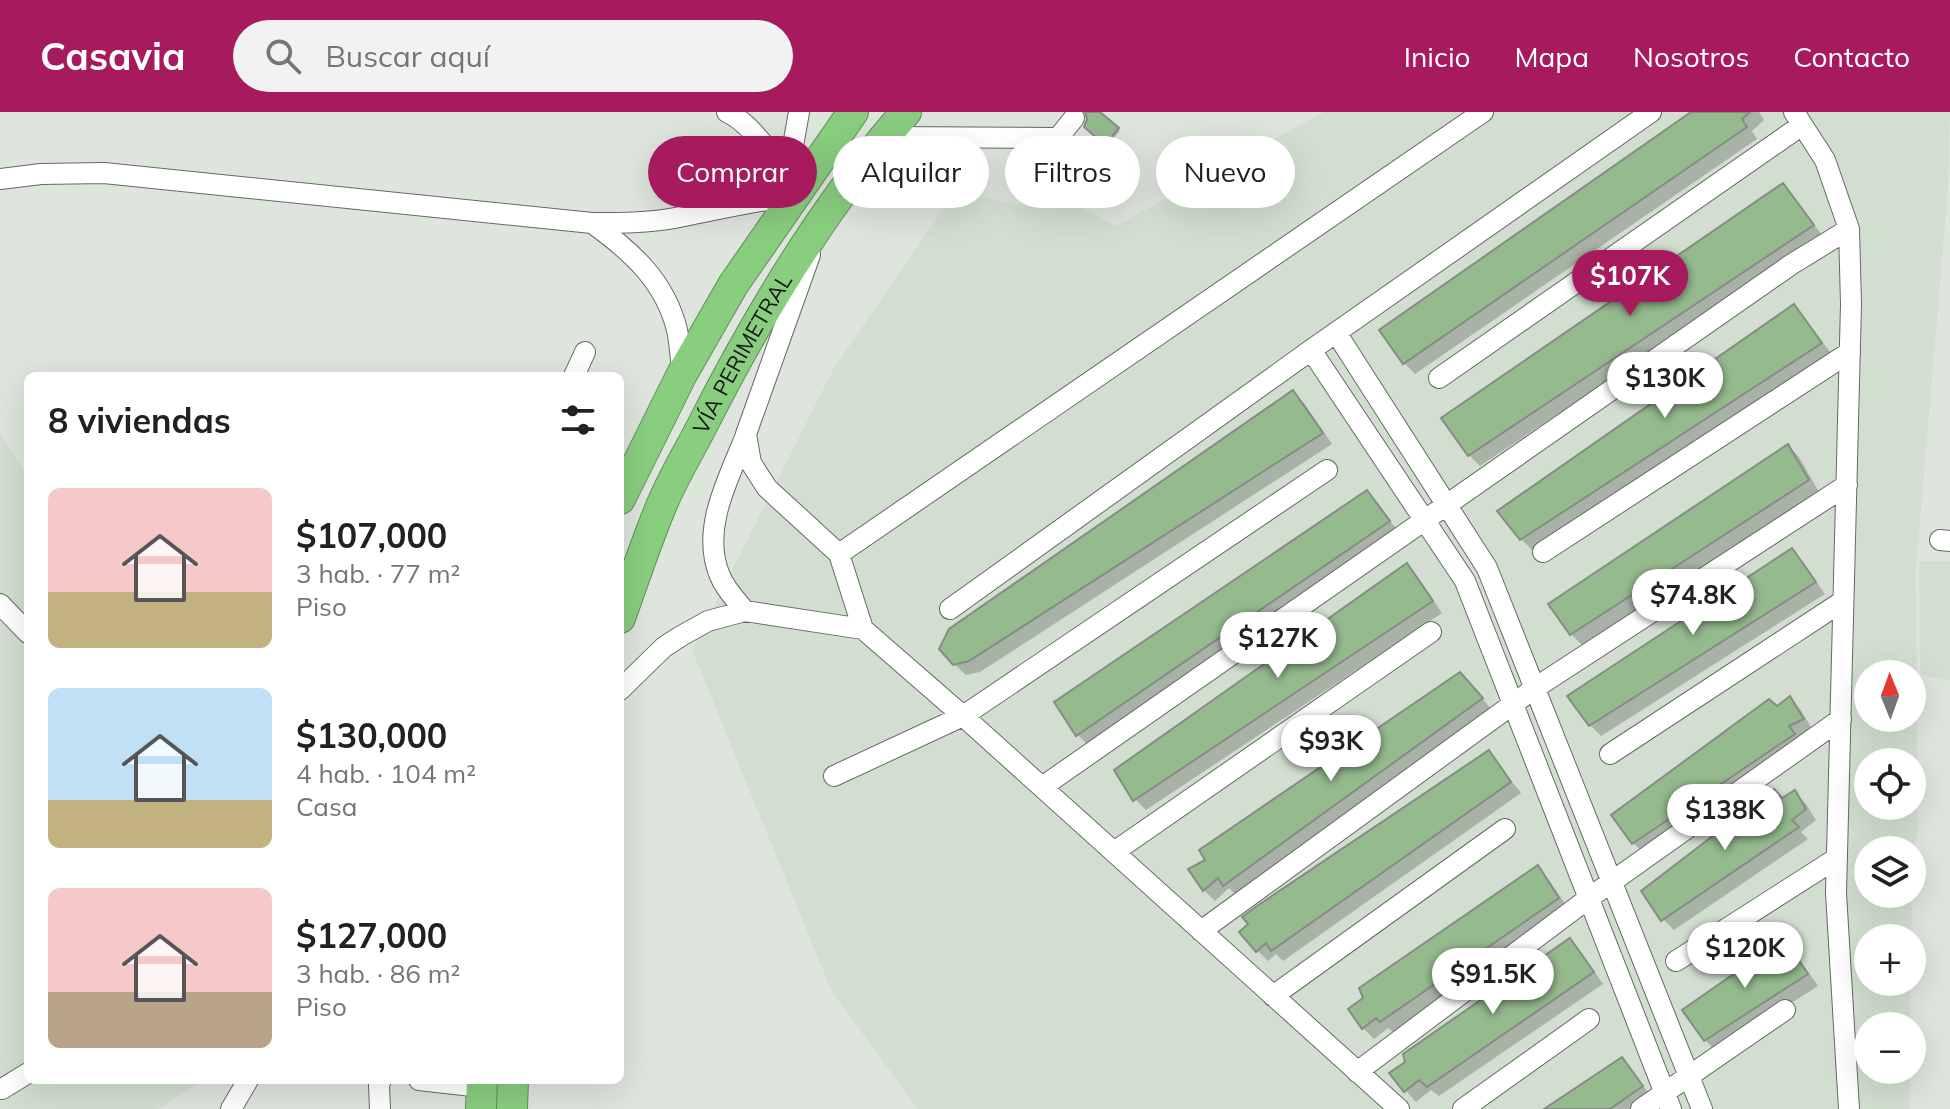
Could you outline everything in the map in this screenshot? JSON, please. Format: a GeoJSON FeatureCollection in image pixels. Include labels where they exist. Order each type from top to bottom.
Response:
{"type":"FeatureCollection","features":[{"type":"Feature","properties":{"kind":"highway","name":"VÍA PERIMETRAL"},"geometry":{"type":"LineString","coordinates":[[817,157],[853,112]]}},
{"type":"Feature","properties":{"kind":"highway","name":"VÍA PERIMETRAL"},"geometry":{"type":"LineString","coordinates":[[885,136],[906,112]]}},
{"type":"Feature","properties":{"kind":"highway","name":"VÍA PERIMETRAL"},"geometry":{"type":"LineString","coordinates":[[624,607],[660,508],[720,389],[768,306],[833,207]]}},
{"type":"Feature","properties":{"kind":"highway","name":"VÍA PERIMETRAL"},"geometry":{"type":"LineString","coordinates":[[624,491],[682,374],[780,208]]}},
{"type":"Feature","properties":{"kind":"highway"},"geometry":{"type":"LineString","coordinates":[[512,1109],[513,1084]]}},
{"type":"Feature","properties":{"kind":"lane"},"geometry":{"type":"LineString","coordinates":[[727,112],[742,120],[755,136]]}},
{"type":"Feature","properties":{"kind":"lane"},"geometry":{"type":"LineString","coordinates":[[798,136],[799,112]]}},
{"type":"Feature","properties":{"kind":"lane"},"geometry":{"type":"LineString","coordinates":[[839,554],[1483,112]]}},
{"type":"Feature","properties":{"kind":"lane"},"geometry":{"type":"LineString","coordinates":[[950,609],[1311,350],[1651,112]]}},
{"type":"Feature","properties":{"kind":"lane"},"geometry":{"type":"LineString","coordinates":[[989,138],[1058,138],[1074,118]]}},
{"type":"Feature","properties":{"kind":"lane"},"geometry":{"type":"LineString","coordinates":[[1439,378],[1798,119],[1825,160],[1849,229],[1850,352],[1836,893],[1849,1109]]}},
{"type":"Feature","properties":{"kind":"lane"},"geometry":{"type":"LineString","coordinates":[[0,179],[41,174],[104,173],[592,223],[634,223],[719,208]]}},
{"type":"Feature","properties":{"kind":"lane"},"geometry":{"type":"LineString","coordinates":[[592,223],[630,250],[659,286],[677,328],[682,374]]}},
{"type":"Feature","properties":{"kind":"lane"},"geometry":{"type":"LineString","coordinates":[[745,611],[720,578],[713,549],[715,519],[727,478],[746,434],[820,225]]}},
{"type":"Feature","properties":{"kind":"lane"},"geometry":{"type":"LineString","coordinates":[[1042,787],[1792,264],[1849,229]]}},
{"type":"Feature","properties":{"kind":"lane"},"geometry":{"type":"LineString","coordinates":[[1337,334],[1487,568],[1702,1109]]}},
{"type":"Feature","properties":{"kind":"lane"},"geometry":{"type":"LineString","coordinates":[[1311,350],[1465,581],[1668,1100]]}},
{"type":"Feature","properties":{"kind":"lane"},"geometry":{"type":"LineString","coordinates":[[576,372],[585,352]]}},
{"type":"Feature","properties":{"kind":"lane"},"geometry":{"type":"LineString","coordinates":[[1543,552],[1850,352]]}},
{"type":"Feature","properties":{"kind":"lane"},"geometry":{"type":"LineString","coordinates":[[746,434],[751,463],[767,488],[839,554],[863,629],[1399,1109]]}},
{"type":"Feature","properties":{"kind":"lane"},"geometry":{"type":"LineString","coordinates":[[834,776],[963,716],[1327,470]]}},
{"type":"Feature","properties":{"kind":"lane"},"geometry":{"type":"LineString","coordinates":[[1201,931],[1535,688],[1847,485]]}},
{"type":"Feature","properties":{"kind":"lane"},"geometry":{"type":"LineString","coordinates":[[1610,754],[1843,601]]}},
{"type":"Feature","properties":{"kind":"lane"},"geometry":{"type":"LineString","coordinates":[[0,604],[24,629]]}},
{"type":"Feature","properties":{"kind":"lane"},"geometry":{"type":"LineString","coordinates":[[624,686],[664,647],[681,636],[708,621],[745,611],[863,629]]}},
{"type":"Feature","properties":{"kind":"lane"},"geometry":{"type":"LineString","coordinates":[[1114,852],[1431,632]]}},
{"type":"Feature","properties":{"kind":"lane"},"geometry":{"type":"LineString","coordinates":[[1357,1072],[1589,898],[1841,719]]}},
{"type":"Feature","properties":{"kind":"lane"},"geometry":{"type":"LineString","coordinates":[[1273,996],[1505,829]]}},
{"type":"Feature","properties":{"kind":"lane"},"geometry":{"type":"LineString","coordinates":[[1676,961],[1837,858]]}},
{"type":"Feature","properties":{"kind":"lane"},"geometry":{"type":"LineString","coordinates":[[1641,1109],[1668,1100],[1689,1075],[1785,1010]]}},
{"type":"Feature","properties":{"kind":"lane"},"geometry":{"type":"LineString","coordinates":[[1463,1109],[1589,1019]]}},
{"type":"Feature","properties":{"kind":"lane"},"geometry":{"type":"LineString","coordinates":[[2,1089],[24,1075]]}},
{"type":"Feature","properties":{"kind":"lane"},"geometry":{"type":"LineString","coordinates":[[231,1109],[246,1084]]}},
{"type":"Feature","properties":{"kind":"lane"},"geometry":{"type":"LineString","coordinates":[[379,1084],[380,1109]]}},
{"type":"Feature","properties":{"kind":"lane"},"geometry":{"type":"LineString","coordinates":[[440,1084],[481,1092]]}},
{"type":"Feature","properties":{"kind":"shaded area"},"geometry":{"type":"Polygon","coordinates":[[[1324,112],[1950,112],[1948,187],[1916,569],[1917,660],[1854,660],[1854,732],[1917,732],[1917,748],[1854,748],[1854,820],[1918,820],[1917,836],[1854,836],[1854,908],[1912,908],[1911,924],[1854,924],[1854,996],[1911,996],[1910,1012],[1854,1012],[1854,1084],[1910,1084],[1909,1109],[918,1109],[832,992],[692,650],[834,368],[944,208],[989,208],[989,199],[1005,202],[1005,208],[1082,208],[1116,226],[1156,204],[1156,208],[1295,208],[1295,136],[1280,136],[1324,112]]]}},
{"type":"Feature","properties":{"kind":"shaded area"},"geometry":{"type":"Polygon","coordinates":[[[0,432],[24,471],[24,1084],[198,1084],[158,1109],[0,1109],[0,432]]]}},
{"type":"Feature","properties":{"kind":"shaded area"},"geometry":{"type":"Polygon","coordinates":[[[1919,561],[1950,561],[1950,680],[1926,676],[1926,660],[1920,660],[1919,561]]]}},
{"type":"Feature","properties":{"kind":"building"},"geometry":{"type":"Polygon","coordinates":[[[1085,112],[1100,112],[1119,128],[1112,136],[1094,136],[1084,127],[1087,119],[1085,112]]]}},
{"type":"Feature","properties":{"kind":"building"},"geometry":{"type":"Polygon","coordinates":[[[1691,112],[1750,112],[1742,119],[1747,127],[1403,364],[1379,330],[1691,112]]]}},
{"type":"Feature","properties":{"kind":"building"},"geometry":{"type":"Polygon","coordinates":[[[1783,183],[1814,225],[1468,456],[1441,418],[1783,183]]]}},
{"type":"Feature","properties":{"kind":"building"},"geometry":{"type":"Polygon","coordinates":[[[1794,304],[1822,343],[1520,540],[1497,511],[1794,304]]]}},
{"type":"Feature","properties":{"kind":"building"},"geometry":{"type":"Polygon","coordinates":[[[1293,390],[1323,433],[969,661],[953,665],[939,649],[949,629],[1293,390]]]}},
{"type":"Feature","properties":{"kind":"building"},"geometry":{"type":"Polygon","coordinates":[[[1788,444],[1809,480],[1570,635],[1548,604],[1788,444]]]}},
{"type":"Feature","properties":{"kind":"building"},"geometry":{"type":"Polygon","coordinates":[[[1367,490],[1390,521],[1076,736],[1054,702],[1367,490]]]}},
{"type":"Feature","properties":{"kind":"building"},"geometry":{"type":"Polygon","coordinates":[[[1792,548],[1816,582],[1589,726],[1567,696],[1792,548]]]}},
{"type":"Feature","properties":{"kind":"building"},"geometry":{"type":"Polygon","coordinates":[[[1407,563],[1433,601],[1133,801],[1114,770],[1407,563]]]}},
{"type":"Feature","properties":{"kind":"building"},"geometry":{"type":"Polygon","coordinates":[[[1460,672],[1483,698],[1223,886],[1218,878],[1203,891],[1188,869],[1205,860],[1199,850],[1460,672]]]}},
{"type":"Feature","properties":{"kind":"building"},"geometry":{"type":"Polygon","coordinates":[[[1790,696],[1804,719],[1789,726],[1795,734],[1632,844],[1611,815],[1769,699],[1777,706],[1790,696]]]}},
{"type":"Feature","properties":{"kind":"building"},"geometry":{"type":"Polygon","coordinates":[[[1489,750],[1511,782],[1271,951],[1266,943],[1256,952],[1239,932],[1248,924],[1242,917],[1257,906],[1489,750]]]}},
{"type":"Feature","properties":{"kind":"building"},"geometry":{"type":"Polygon","coordinates":[[[1774,789],[1782,798],[1795,790],[1806,809],[1792,820],[1799,827],[1661,921],[1641,891],[1774,789]]]}},
{"type":"Feature","properties":{"kind":"building"},"geometry":{"type":"Polygon","coordinates":[[[1538,865],[1559,898],[1380,1022],[1376,1018],[1362,1029],[1348,1009],[1363,998],[1359,988],[1538,865]]]}},
{"type":"Feature","properties":{"kind":"building"},"geometry":{"type":"Polygon","coordinates":[[[1570,938],[1594,972],[1427,1087],[1419,1080],[1404,1092],[1389,1073],[1405,1062],[1403,1054],[1570,938]]]}},
{"type":"Feature","properties":{"kind":"building"},"geometry":{"type":"Polygon","coordinates":[[[1784,939],[1808,974],[1704,1041],[1682,1010],[1784,939]]]}},
{"type":"Feature","properties":{"kind":"building"},"geometry":{"type":"Polygon","coordinates":[[[1622,1057],[1643,1086],[1610,1109],[1544,1109],[1622,1057]]]}}]}
